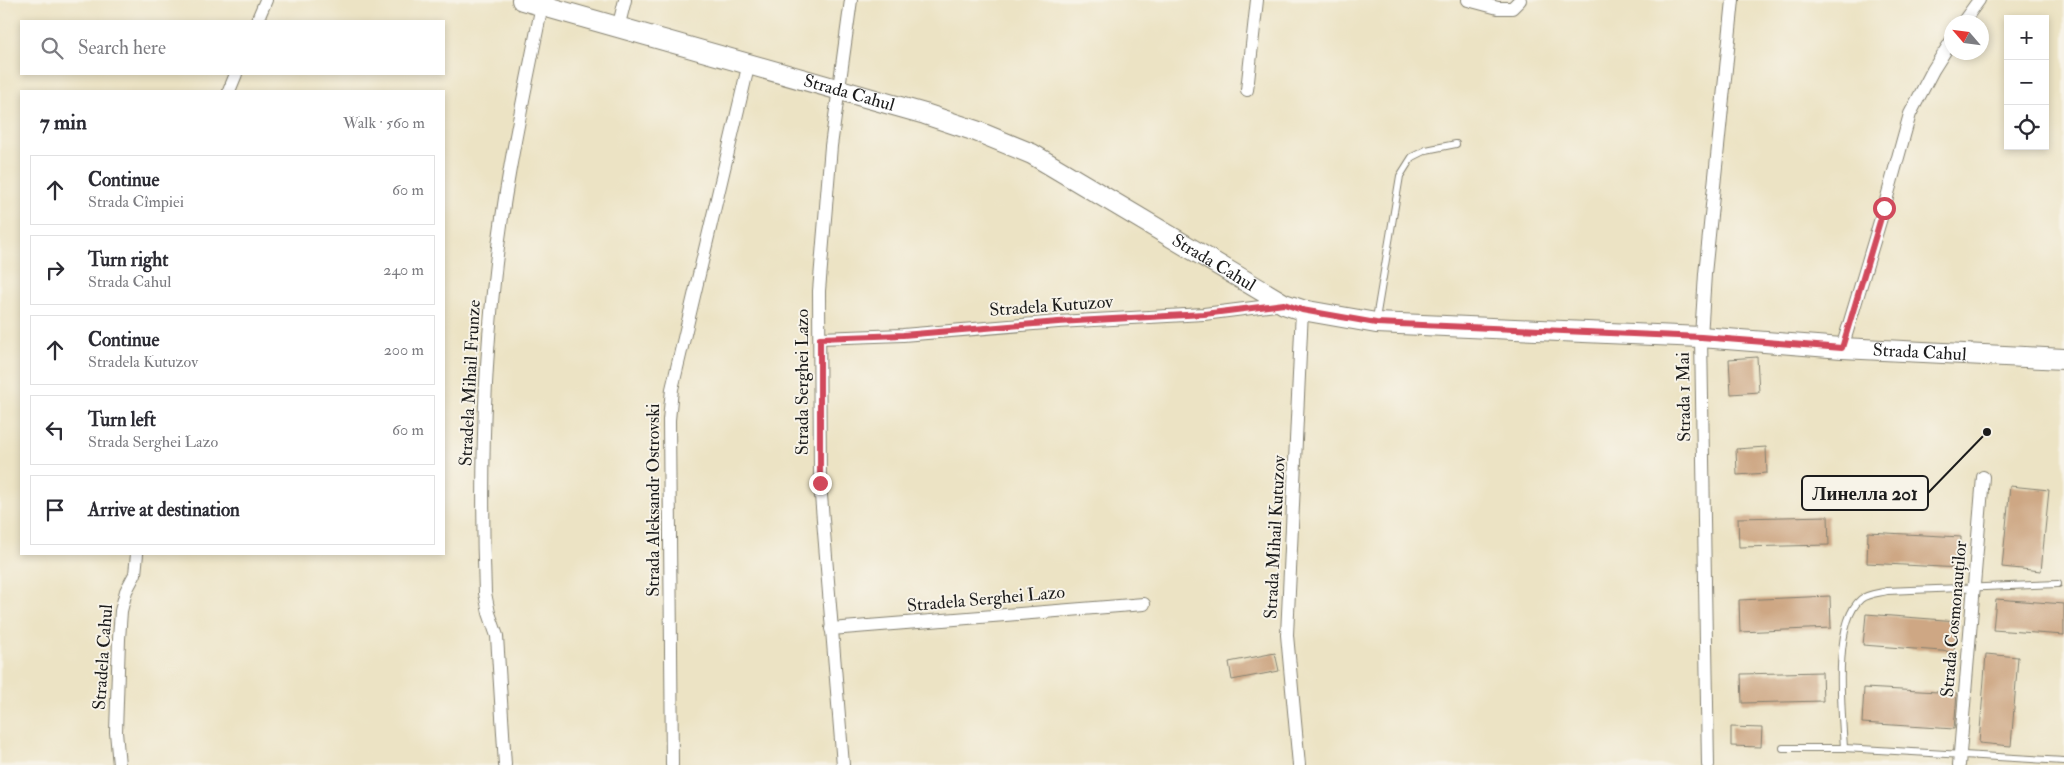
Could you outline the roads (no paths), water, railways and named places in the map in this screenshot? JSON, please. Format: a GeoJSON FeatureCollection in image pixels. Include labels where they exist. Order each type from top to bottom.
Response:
{"type":"FeatureCollection","features":[{"type":"Feature","properties":{"kind":"main road","name":"Strada Cahul"},"geometry":{"type":"LineString","coordinates":[[522,0],[840,89],[976,131],[1032,154],[1293,307],[1376,323],[1701,337],[1842,348],[2064,359]]}},
{"type":"Feature","properties":{"kind":"street"},"geometry":{"type":"LineString","coordinates":[[257,20],[266,0]]}},
{"type":"Feature","properties":{"kind":"street"},"geometry":{"type":"LineString","coordinates":[[618,28],[625,0]]}},
{"type":"Feature","properties":{"kind":"street","name":"Strada Serghei Lazo"},"geometry":{"type":"LineString","coordinates":[[843,765],[820,483],[819,291],[822,233],[851,0]]}},
{"type":"Feature","properties":{"kind":"street"},"geometry":{"type":"LineString","coordinates":[[1247,90],[1257,0]]}},
{"type":"Feature","properties":{"kind":"street"},"geometry":{"type":"LineString","coordinates":[[1468,0],[1498,8],[1516,4]]}},
{"type":"Feature","properties":{"kind":"street","name":"Strada 1 Mai"},"geometry":{"type":"LineString","coordinates":[[1708,765],[1701,337],[1705,274],[1733,0]]}},
{"type":"Feature","properties":{"kind":"street"},"geometry":{"type":"LineString","coordinates":[[1968,15],[1979,0]]}},
{"type":"Feature","properties":{"kind":"street","name":"Stradela Mihail Frunze"},"geometry":{"type":"LineString","coordinates":[[505,765],[496,636],[486,593],[482,462],[494,281],[507,188],[542,5]]}},
{"type":"Feature","properties":{"kind":"street"},"geometry":{"type":"LineString","coordinates":[[1842,348],[1910,114],[1932,70],[1944,52]]}},
{"type":"Feature","properties":{"kind":"street","name":"Strada Aleksandr Ostrovski"},"geometry":{"type":"LineString","coordinates":[[672,765],[670,404],[679,355],[749,63]]}},
{"type":"Feature","properties":{"kind":"street"},"geometry":{"type":"LineString","coordinates":[[229,90],[236,75]]}},
{"type":"Feature","properties":{"kind":"street","name":"Stradela Kutuzov"},"geometry":{"type":"LineString","coordinates":[[820,338],[903,335],[1058,322],[1293,307]]}},
{"type":"Feature","properties":{"kind":"street","name":"Strada Mihail Kutuzov"},"geometry":{"type":"LineString","coordinates":[[1293,307],[1287,635],[1299,765]]}},
{"type":"Feature","properties":{"kind":"street","name":"Strada Cosmonauților"},"geometry":{"type":"LineString","coordinates":[[1959,760],[1983,477]]}},
{"type":"Feature","properties":{"kind":"street","name":"Stradela Cahul"},"geometry":{"type":"LineString","coordinates":[[119,765],[116,732],[121,611],[126,590],[135,574],[137,555]]}},
{"type":"Feature","properties":{"kind":"street","name":"Stradela Serghei Lazo"},"geometry":{"type":"LineString","coordinates":[[831,629],[1144,604]]}},
{"type":"Feature","properties":{"kind":"lane"},"geometry":{"type":"LineString","coordinates":[[1376,323],[1400,176],[1412,157],[1426,150],[1456,144]]}},
{"type":"Feature","properties":{"kind":"lane"},"geometry":{"type":"LineString","coordinates":[[1844,748],[1841,662],[1850,613],[1862,598],[1887,591],[2058,584]]}},
{"type":"Feature","properties":{"kind":"lane"},"geometry":{"type":"LineString","coordinates":[[1783,748],[1844,748],[1959,760],[2064,761]]}},
{"type":"Feature","properties":{"kind":"place","name":"Линелла 201"},"geometry":{"type":"Point","coordinates":[1987,432]}}]}
